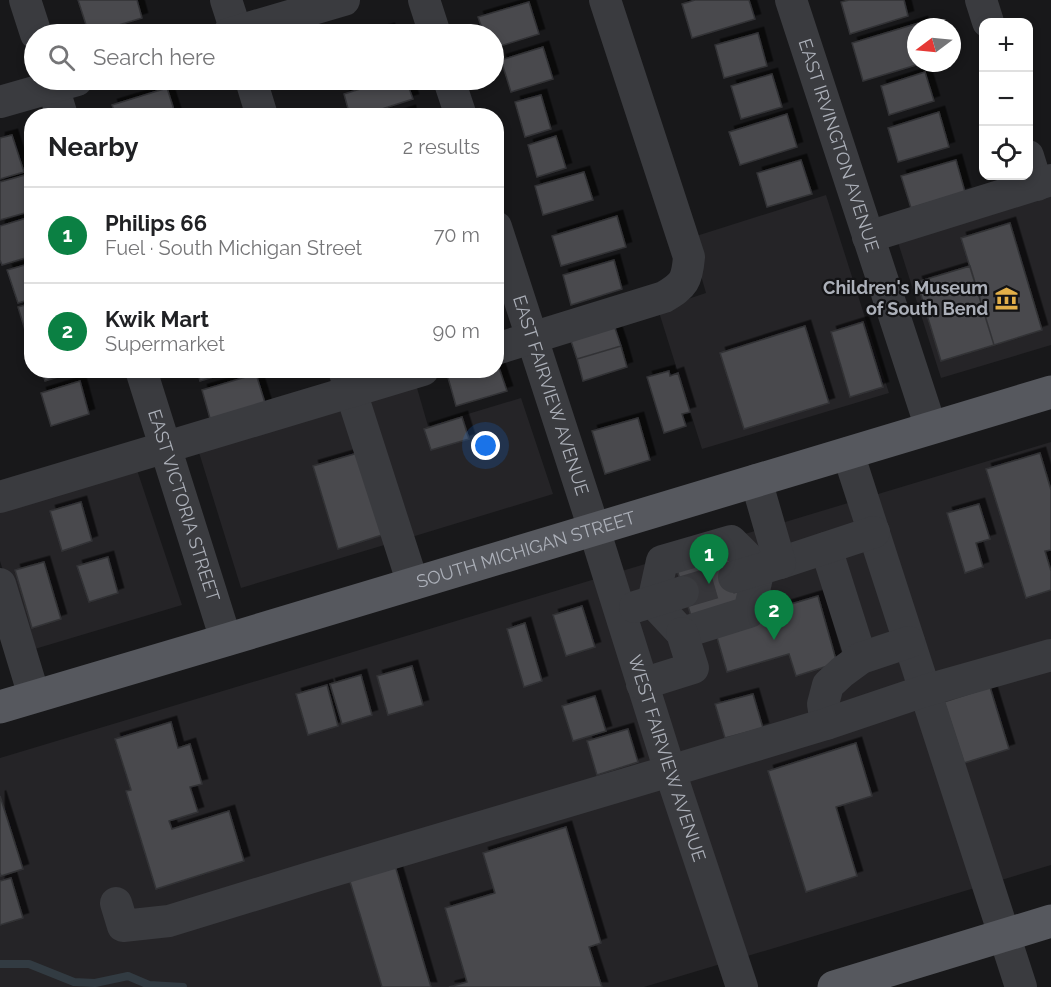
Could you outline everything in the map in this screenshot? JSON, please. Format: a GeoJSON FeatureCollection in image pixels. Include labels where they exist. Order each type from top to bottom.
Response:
{"type":"FeatureCollection","features":[{"type":"Feature","properties":{"kind":"main road","name":"SOUTH MICHIGAN STREET"},"geometry":{"type":"LineString","coordinates":[[0,706],[1051,392]]}},
{"type":"Feature","properties":{"kind":"main road"},"geometry":{"type":"LineString","coordinates":[[834,987],[1051,921]]}},
{"type":"Feature","properties":{"kind":"street"},"geometry":{"type":"LineString","coordinates":[[25,0],[33,24]]}},
{"type":"Feature","properties":{"kind":"street"},"geometry":{"type":"LineString","coordinates":[[226,0],[232,24]]}},
{"type":"Feature","properties":{"kind":"street"},"geometry":{"type":"LineString","coordinates":[[266,24],[344,0]]}},
{"type":"Feature","properties":{"kind":"street"},"geometry":{"type":"LineString","coordinates":[[424,0],[432,24]]}},
{"type":"Feature","properties":{"kind":"street"},"geometry":{"type":"LineString","coordinates":[[504,347],[664,297],[680,287],[687,274],[688,257],[605,0]]}},
{"type":"Feature","properties":{"kind":"street","name":"EAST IRVINGTON AVENUE"},"geometry":{"type":"LineString","coordinates":[[791,0],[931,428]]}},
{"type":"Feature","properties":{"kind":"street"},"geometry":{"type":"LineString","coordinates":[[981,0],[987,18]]}},
{"type":"Feature","properties":{"kind":"street"},"geometry":{"type":"LineString","coordinates":[[0,102],[61,90]]}},
{"type":"Feature","properties":{"kind":"street"},"geometry":{"type":"LineString","coordinates":[[254,90],[260,108]]}},
{"type":"Feature","properties":{"kind":"street"},"geometry":{"type":"LineString","coordinates":[[452,90],[458,108]]}},
{"type":"Feature","properties":{"kind":"street"},"geometry":{"type":"LineString","coordinates":[[868,237],[1039,174]]}},
{"type":"Feature","properties":{"kind":"street","name":"EAST FAIRVIEW AVENUE"},"geometry":{"type":"LineString","coordinates":[[504,252],[594,529]]}},
{"type":"Feature","properties":{"kind":"street","name":"EAST VICTORIA STREET"},"geometry":{"type":"LineString","coordinates":[[143,378],[226,640]]}},
{"type":"Feature","properties":{"kind":"street"},"geometry":{"type":"LineString","coordinates":[[0,497],[165,448],[347,381],[368,378]]}},
{"type":"Feature","properties":{"kind":"street"},"geometry":{"type":"LineString","coordinates":[[347,381],[413,584]]}},
{"type":"Feature","properties":{"kind":"street"},"geometry":{"type":"LineString","coordinates":[[848,453],[1021,987]]}},
{"type":"Feature","properties":{"kind":"street"},"geometry":{"type":"LineString","coordinates":[[682,633],[749,612],[758,569],[756,480]]}},
{"type":"Feature","properties":{"kind":"street","name":"WEST FAIRVIEW AVENUE"},"geometry":{"type":"LineString","coordinates":[[594,529],[670,771],[742,987]]}},
{"type":"Feature","properties":{"kind":"street"},"geometry":{"type":"LineString","coordinates":[[758,569],[873,532]]}},
{"type":"Feature","properties":{"kind":"street"},"geometry":{"type":"LineString","coordinates":[[653,602],[662,561],[731,540],[758,569]]}},
{"type":"Feature","properties":{"kind":"street"},"geometry":{"type":"LineString","coordinates":[[826,548],[861,658]]}},
{"type":"Feature","properties":{"kind":"street"},"geometry":{"type":"LineString","coordinates":[[0,584],[34,696]]}},
{"type":"Feature","properties":{"kind":"street"},"geometry":{"type":"LineString","coordinates":[[620,612],[683,592]]}},
{"type":"Feature","properties":{"kind":"street"},"geometry":{"type":"LineString","coordinates":[[642,684],[693,668],[682,633],[653,602]]}},
{"type":"Feature","properties":{"kind":"street"},"geometry":{"type":"LineString","coordinates":[[826,724],[823,704],[828,686],[842,672],[861,658],[909,642]]}},
{"type":"Feature","properties":{"kind":"street"},"geometry":{"type":"LineString","coordinates":[[116,903],[123,926],[169,921],[826,724],[924,691],[1051,655]]}},
{"type":"Feature","properties":{"kind":"shaded area"},"geometry":{"type":"Polygon","coordinates":[[[1051,191],[1051,345],[941,378],[896,236],[1051,191]]]}},
{"type":"Feature","properties":{"kind":"shaded area"},"geometry":{"type":"Polygon","coordinates":[[[826,195],[889,393],[702,449],[658,309],[706,293],[690,238],[826,195]]]}},
{"type":"Feature","properties":{"kind":"shaded area"},"geometry":{"type":"Polygon","coordinates":[[[415,381],[428,426],[521,398],[553,494],[405,539],[358,399],[415,381]]]}},
{"type":"Feature","properties":{"kind":"shaded area"},"geometry":{"type":"Polygon","coordinates":[[[345,402],[391,543],[241,588],[197,446],[345,402]]]}},
{"type":"Feature","properties":{"kind":"shaded area"},"geometry":{"type":"Polygon","coordinates":[[[1051,442],[1051,865],[644,987],[0,987],[0,758],[1051,442]]]}},
{"type":"Feature","properties":{"kind":"shaded area"},"geometry":{"type":"Polygon","coordinates":[[[135,464],[182,605],[28,651],[0,561],[0,505],[135,464]]]}},
{"type":"Feature","properties":{"kind":"building"},"geometry":{"type":"Polygon","coordinates":[[[78,0],[137,0],[142,18],[122,24],[86,24],[78,0]]]}},
{"type":"Feature","properties":{"kind":"building"},"geometry":{"type":"Polygon","coordinates":[[[695,0],[749,0],[755,19],[692,38],[682,4],[695,0]]]}},
{"type":"Feature","properties":{"kind":"building"},"geometry":{"type":"Polygon","coordinates":[[[904,0],[908,16],[850,34],[841,2],[904,0]]]}},
{"type":"Feature","properties":{"kind":"building"},"geometry":{"type":"Polygon","coordinates":[[[529,2],[539,34],[504,45],[504,24],[480,24],[478,17],[529,2]]]}},
{"type":"Feature","properties":{"kind":"building"},"geometry":{"type":"Polygon","coordinates":[[[907,26],[907,68],[863,81],[852,43],[907,26]]]}},
{"type":"Feature","properties":{"kind":"building"},"geometry":{"type":"Polygon","coordinates":[[[758,33],[767,66],[724,78],[715,45],[758,33]]]}},
{"type":"Feature","properties":{"kind":"building"},"geometry":{"type":"Polygon","coordinates":[[[543,47],[553,79],[511,92],[504,70],[504,59],[543,47]]]}},
{"type":"Feature","properties":{"kind":"building"},"geometry":{"type":"Polygon","coordinates":[[[925,72],[934,101],[889,115],[881,86],[925,72]]]}},
{"type":"Feature","properties":{"kind":"building"},"geometry":{"type":"Polygon","coordinates":[[[772,74],[782,107],[741,119],[731,86],[772,74]]]}},
{"type":"Feature","properties":{"kind":"building"},"geometry":{"type":"Polygon","coordinates":[[[161,90],[168,90],[173,108],[113,108],[112,105],[161,90]]]}},
{"type":"Feature","properties":{"kind":"building"},"geometry":{"type":"Polygon","coordinates":[[[357,90],[410,90],[413,99],[385,108],[348,108],[344,94],[357,90]]]}},
{"type":"Feature","properties":{"kind":"building"},"geometry":{"type":"Polygon","coordinates":[[[541,95],[551,129],[525,137],[515,102],[541,95]]]}},
{"type":"Feature","properties":{"kind":"building"},"geometry":{"type":"Polygon","coordinates":[[[939,112],[949,147],[898,162],[888,128],[939,112]]]}},
{"type":"Feature","properties":{"kind":"building"},"geometry":{"type":"Polygon","coordinates":[[[787,114],[797,147],[740,165],[729,132],[787,114]]]}},
{"type":"Feature","properties":{"kind":"building"},"geometry":{"type":"Polygon","coordinates":[[[12,135],[24,172],[0,179],[0,138],[12,135]]]}},
{"type":"Feature","properties":{"kind":"building"},"geometry":{"type":"Polygon","coordinates":[[[556,136],[566,168],[537,177],[528,145],[556,136]]]}},
{"type":"Feature","properties":{"kind":"building"},"geometry":{"type":"Polygon","coordinates":[[[801,160],[812,194],[767,207],[757,173],[801,160]]]}},
{"type":"Feature","properties":{"kind":"building"},"geometry":{"type":"Polygon","coordinates":[[[956,160],[965,192],[911,208],[901,176],[956,160]]]}},
{"type":"Feature","properties":{"kind":"building"},"geometry":{"type":"Polygon","coordinates":[[[584,172],[593,200],[543,215],[535,186],[584,172]]]}},
{"type":"Feature","properties":{"kind":"building"},"geometry":{"type":"Polygon","coordinates":[[[24,175],[24,213],[0,220],[0,182],[24,175]]]}},
{"type":"Feature","properties":{"kind":"building"},"geometry":{"type":"Polygon","coordinates":[[[617,216],[626,247],[561,266],[552,236],[617,216]]]}},
{"type":"Feature","properties":{"kind":"building"},"geometry":{"type":"Polygon","coordinates":[[[24,219],[24,258],[2,265],[0,226],[24,219]]]}},
{"type":"Feature","properties":{"kind":"building","name":"Children's Museum of South Bend"},"geometry":{"type":"Polygon","coordinates":[[[1010,223],[1042,330],[994,345],[961,238],[1010,223]]]}},
{"type":"Feature","properties":{"kind":"building"},"geometry":{"type":"Polygon","coordinates":[[[614,260],[622,289],[571,305],[563,275],[614,260]]]}},
{"type":"Feature","properties":{"kind":"building"},"geometry":{"type":"Polygon","coordinates":[[[24,265],[24,301],[18,303],[7,270],[24,265]]]}},
{"type":"Feature","properties":{"kind":"building"},"geometry":{"type":"Polygon","coordinates":[[[970,266],[994,345],[941,361],[917,282],[970,266]]]}},
{"type":"Feature","properties":{"kind":"building"},"geometry":{"type":"Polygon","coordinates":[[[24,305],[24,327],[18,307],[24,305]]]}},
{"type":"Feature","properties":{"kind":"building"},"geometry":{"type":"Polygon","coordinates":[[[863,322],[883,387],[850,397],[831,332],[863,322]]]}},
{"type":"Feature","properties":{"kind":"building"},"geometry":{"type":"Polygon","coordinates":[[[614,325],[621,346],[577,359],[570,338],[614,325]]]}},
{"type":"Feature","properties":{"kind":"building"},"geometry":{"type":"Polygon","coordinates":[[[805,326],[829,403],[744,429],[720,353],[805,326]]]}},
{"type":"Feature","properties":{"kind":"building"},"geometry":{"type":"Polygon","coordinates":[[[621,346],[627,367],[583,381],[577,359],[621,346]]]}},
{"type":"Feature","properties":{"kind":"building"},"geometry":{"type":"Polygon","coordinates":[[[669,371],[670,376],[678,373],[690,412],[682,414],[686,426],[664,433],[647,377],[669,371]]]}},
{"type":"Feature","properties":{"kind":"building"},"geometry":{"type":"Polygon","coordinates":[[[242,378],[257,378],[266,406],[211,422],[202,390],[242,378]]]}},
{"type":"Feature","properties":{"kind":"building"},"geometry":{"type":"Polygon","coordinates":[[[448,378],[503,378],[507,391],[456,406],[448,378]]]}},
{"type":"Feature","properties":{"kind":"building"},"geometry":{"type":"Polygon","coordinates":[[[80,381],[89,414],[51,426],[41,393],[80,381]]]}},
{"type":"Feature","properties":{"kind":"building"},"geometry":{"type":"Polygon","coordinates":[[[462,417],[469,439],[431,450],[424,429],[462,417]]]}},
{"type":"Feature","properties":{"kind":"building"},"geometry":{"type":"Polygon","coordinates":[[[638,418],[650,460],[605,474],[592,431],[638,418]]]}},
{"type":"Feature","properties":{"kind":"building"},"geometry":{"type":"Polygon","coordinates":[[[361,452],[385,534],[338,549],[313,466],[361,452]]]}},
{"type":"Feature","properties":{"kind":"building"},"geometry":{"type":"Polygon","coordinates":[[[1040,453],[1051,490],[1051,550],[1045,551],[1051,571],[1051,590],[1026,598],[986,469],[1040,453]]]}},
{"type":"Feature","properties":{"kind":"building"},"geometry":{"type":"Polygon","coordinates":[[[81,502],[92,541],[62,551],[50,511],[81,502]]]}},
{"type":"Feature","properties":{"kind":"building"},"geometry":{"type":"Polygon","coordinates":[[[979,504],[990,539],[976,543],[983,567],[965,573],[947,513],[979,504]]]}},
{"type":"Feature","properties":{"kind":"building"},"geometry":{"type":"Polygon","coordinates":[[[726,548],[742,601],[691,616],[675,563],[726,548]]]}},
{"type":"Feature","properties":{"kind":"building"},"geometry":{"type":"Polygon","coordinates":[[[108,557],[118,593],[89,602],[77,566],[108,557]]]}},
{"type":"Feature","properties":{"kind":"building"},"geometry":{"type":"Polygon","coordinates":[[[44,562],[61,619],[32,628],[15,570],[44,562]]]}},
{"type":"Feature","properties":{"kind":"building"},"geometry":{"type":"Polygon","coordinates":[[[818,596],[837,663],[796,676],[789,654],[727,672],[714,627],[818,596]]]}},
{"type":"Feature","properties":{"kind":"building"},"geometry":{"type":"Polygon","coordinates":[[[582,606],[595,647],[566,656],[553,615],[582,606]]]}},
{"type":"Feature","properties":{"kind":"building"},"geometry":{"type":"Polygon","coordinates":[[[525,623],[542,681],[524,687],[507,629],[525,623]]]}},
{"type":"Feature","properties":{"kind":"building"},"geometry":{"type":"Polygon","coordinates":[[[412,666],[423,705],[388,715],[377,676],[412,666]]]}},
{"type":"Feature","properties":{"kind":"building"},"geometry":{"type":"Polygon","coordinates":[[[361,675],[372,715],[342,724],[330,684],[361,675]]]}},
{"type":"Feature","properties":{"kind":"building"},"geometry":{"type":"Polygon","coordinates":[[[327,685],[338,726],[308,735],[296,694],[327,685]]]}},
{"type":"Feature","properties":{"kind":"building"},"geometry":{"type":"Polygon","coordinates":[[[990,687],[1009,749],[964,763],[944,702],[990,687]]]}},
{"type":"Feature","properties":{"kind":"building"},"geometry":{"type":"Polygon","coordinates":[[[753,694],[763,728],[725,738],[715,704],[753,694]]]}},
{"type":"Feature","properties":{"kind":"building"},"geometry":{"type":"Polygon","coordinates":[[[595,696],[606,731],[573,741],[562,706],[595,696]]]}},
{"type":"Feature","properties":{"kind":"building"},"geometry":{"type":"Polygon","coordinates":[[[171,722],[178,748],[190,744],[202,784],[190,787],[198,812],[169,821],[172,829],[229,811],[244,861],[156,889],[126,791],[131,790],[115,739],[171,722]]]}},
{"type":"Feature","properties":{"kind":"building"},"geometry":{"type":"Polygon","coordinates":[[[628,729],[638,762],[597,775],[587,741],[628,729]]]}},
{"type":"Feature","properties":{"kind":"building"},"geometry":{"type":"Polygon","coordinates":[[[856,743],[872,796],[836,807],[857,876],[806,892],[768,771],[856,743]]]}},
{"type":"Feature","properties":{"kind":"building"},"geometry":{"type":"Polygon","coordinates":[[[0,796],[23,869],[1,876],[0,873],[0,796]]]}},
{"type":"Feature","properties":{"kind":"building"},"geometry":{"type":"Polygon","coordinates":[[[566,827],[601,943],[589,947],[602,987],[449,987],[467,982],[445,908],[495,893],[483,853],[566,827]]]}},
{"type":"Feature","properties":{"kind":"building"},"geometry":{"type":"Polygon","coordinates":[[[394,862],[431,987],[382,987],[348,875],[394,862]]]}},
{"type":"Feature","properties":{"kind":"building"},"geometry":{"type":"Polygon","coordinates":[[[11,878],[23,918],[0,925],[0,881],[11,878]]]}},
{"type":"Feature","properties":{"kind":"waterway"},"geometry":{"type":"LineString","coordinates":[[0,964],[29,964],[74,982],[95,983],[128,976],[149,985],[183,987]]}},
{"type":"Feature","properties":{"kind":"tunnel"},"geometry":{"type":"LineString","coordinates":[[683,592],[734,577]]}},
{"type":"Feature","properties":{"kind":"place","name":"Children's Museum of South Bend"},"geometry":{"type":"Point","coordinates":[1006,298]}},
{"type":"Feature","properties":{"kind":"place","name":"Philips 66"},"geometry":{"type":"Point","coordinates":[709,584]}},
{"type":"Feature","properties":{"kind":"place","name":"Kwik Mart"},"geometry":{"type":"Point","coordinates":[774,640]}}]}
